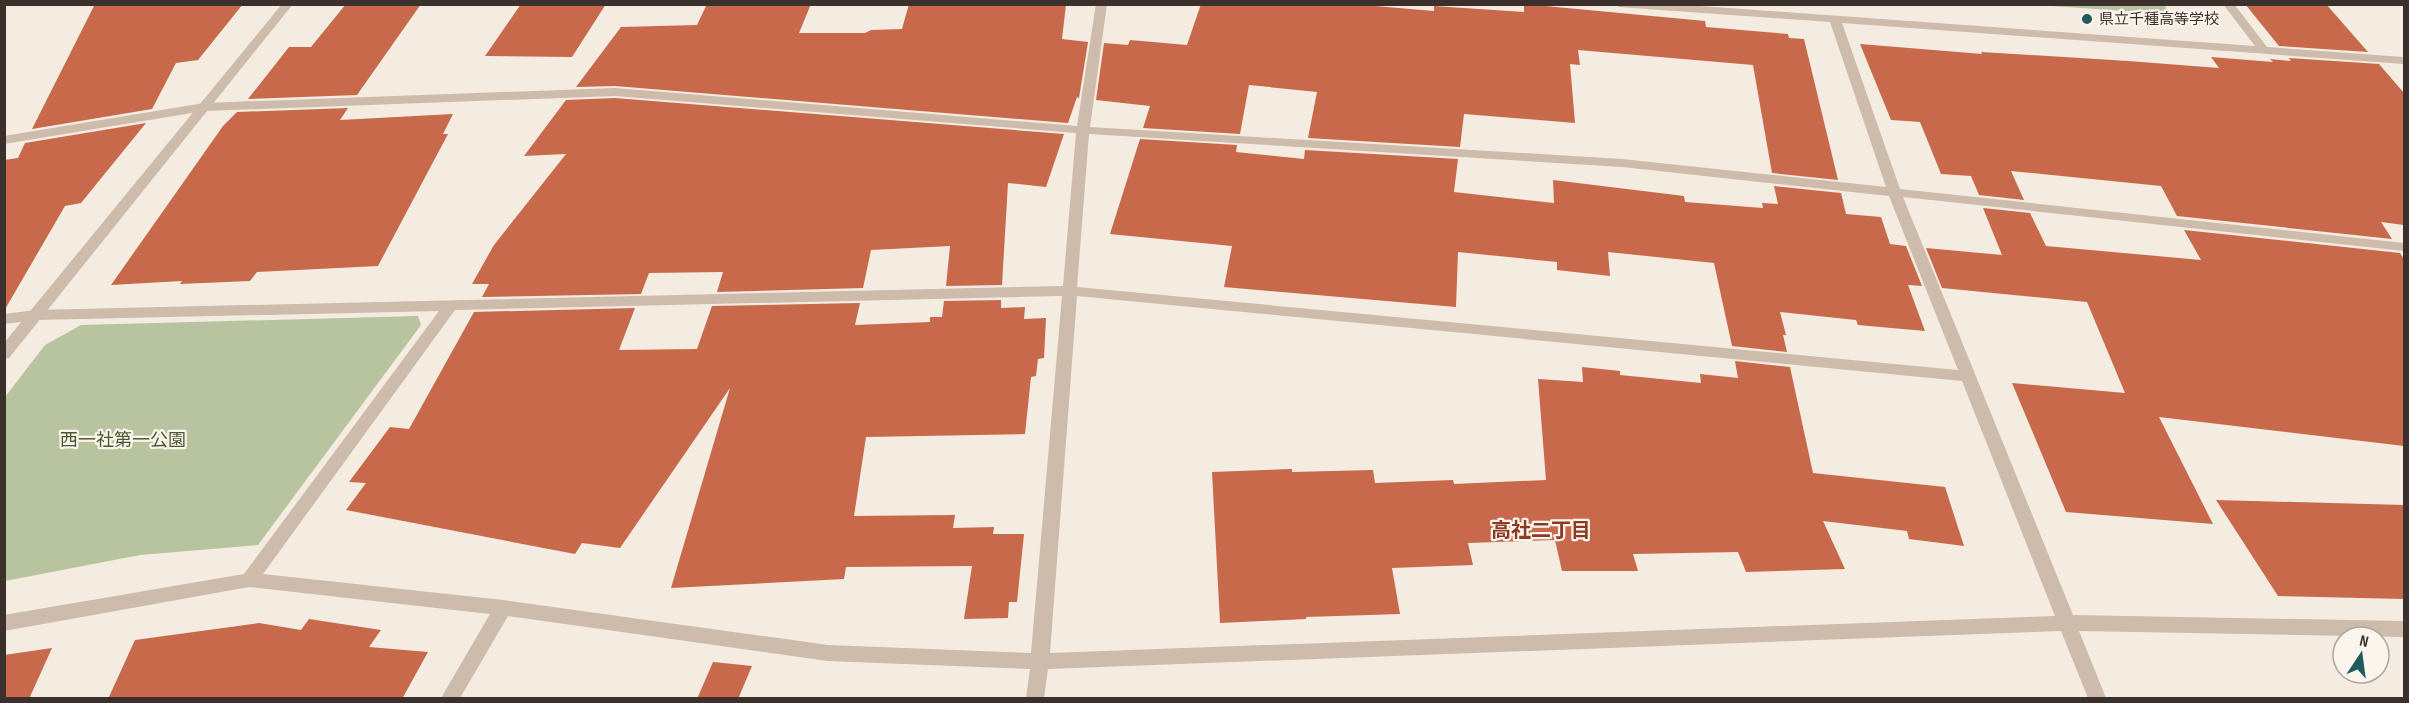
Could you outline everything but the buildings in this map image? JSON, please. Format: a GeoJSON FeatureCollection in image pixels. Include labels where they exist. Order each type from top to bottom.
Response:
{"type":"FeatureCollection","features":[{"type":"Feature","properties":{"kind":"street"},"geometry":{"type":"LineString","coordinates":[[4,354],[288,4]]}},
{"type":"Feature","properties":{"kind":"street"},"geometry":{"type":"LineString","coordinates":[[1035,699],[1083,130],[1102,4]]}},
{"type":"Feature","properties":{"kind":"street"},"geometry":{"type":"LineString","coordinates":[[1620,4],[2404,60]]}},
{"type":"Feature","properties":{"kind":"street"},"geometry":{"type":"LineString","coordinates":[[2228,4],[2264,50]]}},
{"type":"Feature","properties":{"kind":"street"},"geometry":{"type":"LineString","coordinates":[[1835,20],[1895,194],[2097,699]]}},
{"type":"Feature","properties":{"kind":"street"},"geometry":{"type":"LineString","coordinates":[[4,140],[204,107],[615,92],[1083,130],[1622,164],[2404,247]]}},
{"type":"Feature","properties":{"kind":"street"},"geometry":{"type":"LineString","coordinates":[[4,319],[36,315],[1070,291],[1967,376]]}},
{"type":"Feature","properties":{"kind":"street"},"geometry":{"type":"LineString","coordinates":[[249,580],[450,306]]}},
{"type":"Feature","properties":{"kind":"street"},"geometry":{"type":"LineString","coordinates":[[4,623],[249,580],[503,608],[828,653],[1040,661],[2067,623],[2404,629]]}},
{"type":"Feature","properties":{"kind":"street"},"geometry":{"type":"LineString","coordinates":[[450,699],[503,608]]}},
{"type":"Feature","properties":{"kind":"green space"},"geometry":{"type":"Polygon","coordinates":[[[2036,5],[2164,5],[2171,14],[2036,5]]]}},
{"type":"Feature","properties":{"kind":"green space","name":"西一社第一公園"},"geometry":{"type":"Polygon","coordinates":[[[418,316],[421,325],[258,545],[140,555],[5,581],[5,397],[45,345],[81,325],[418,316]]]}},
{"type":"Feature","properties":{"kind":"place","name":"県立千種高等学校"},"geometry":{"type":"Point","coordinates":[2087,19]}},
{"type":"Feature","properties":{"kind":"district","name":"高社二丁目"},"geometry":{"type":"Point","coordinates":[1541,531]}}]}
